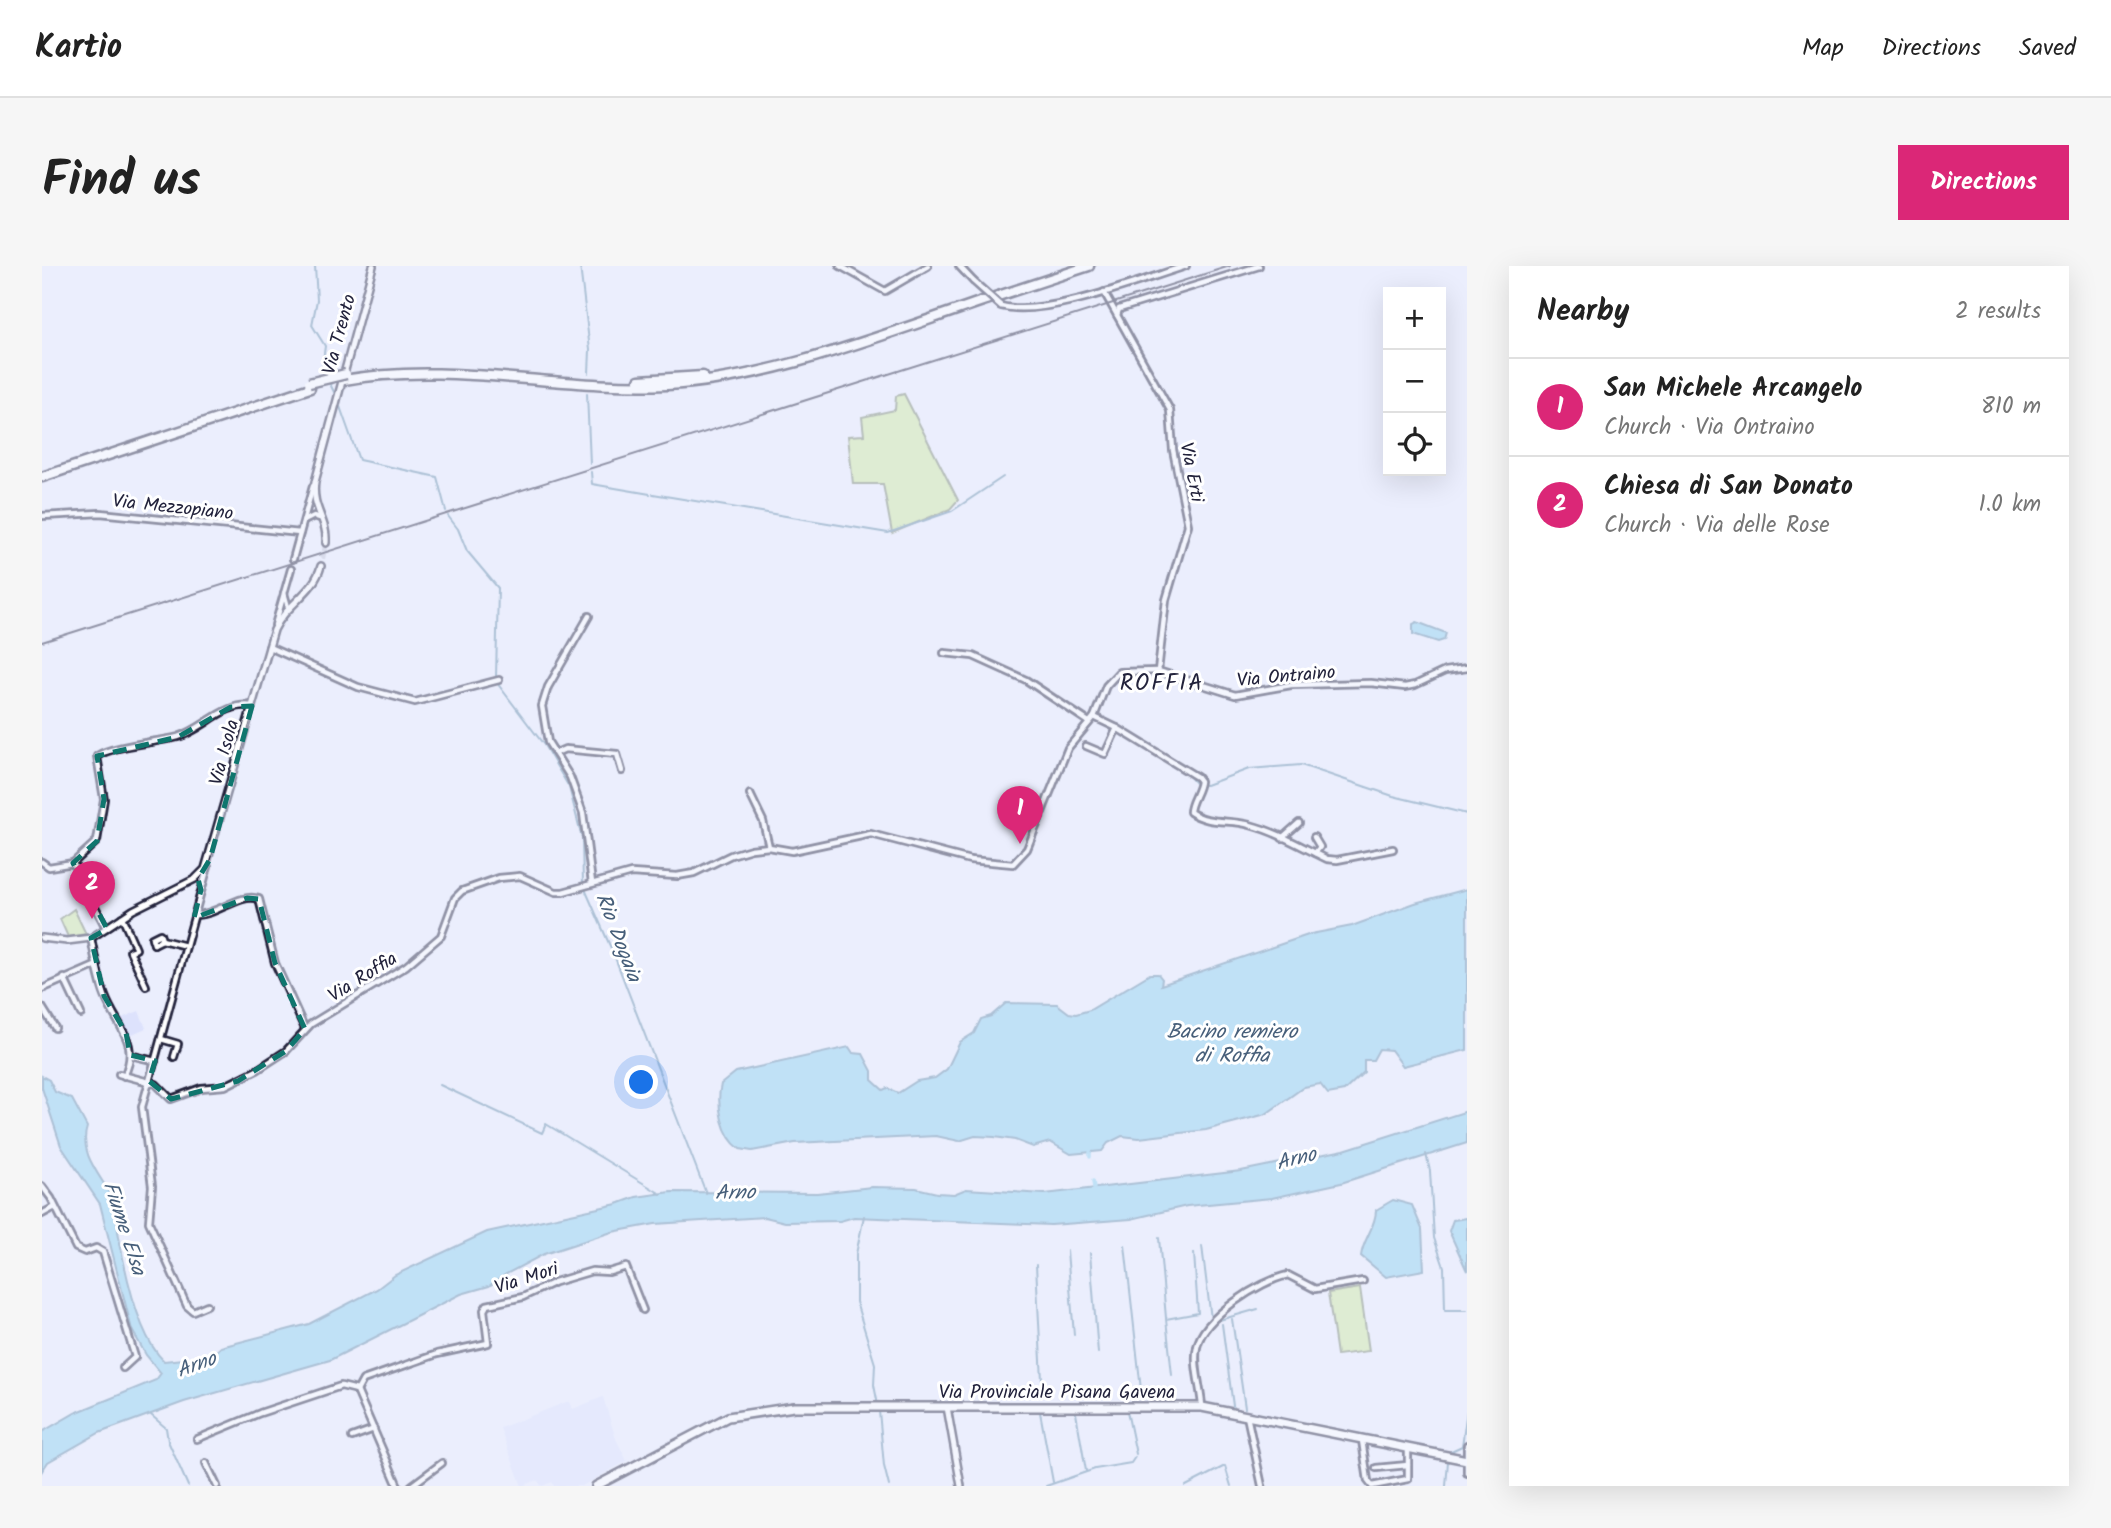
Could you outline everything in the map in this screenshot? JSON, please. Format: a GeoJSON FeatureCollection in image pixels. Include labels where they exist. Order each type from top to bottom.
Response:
{"type":"FeatureCollection","features":[{"type":"Feature","properties":{"kind":"highway"},"geometry":{"type":"LineString","coordinates":[[990,296],[1073,266]]}},
{"type":"Feature","properties":{"kind":"highway"},"geometry":{"type":"LineString","coordinates":[[42,474],[345,377],[413,368],[615,380],[693,377],[782,360],[1089,266]]}},
{"type":"Feature","properties":{"kind":"main road","name":"Via Provinciale Pisana Gavena"},"geometry":{"type":"LineString","coordinates":[[596,1486],[712,1424],[749,1412],[794,1407],[1202,1407],[1466,1459]]}},
{"type":"Feature","properties":{"kind":"street","name":"Via Trento"},"geometry":{"type":"LineString","coordinates":[[314,482],[373,266]]}},
{"type":"Feature","properties":{"kind":"street"},"geometry":{"type":"LineString","coordinates":[[840,266],[885,291],[928,266]]}},
{"type":"Feature","properties":{"kind":"street"},"geometry":{"type":"LineString","coordinates":[[958,266],[1001,306],[1018,310],[1104,292],[1186,266]]}},
{"type":"Feature","properties":{"kind":"street"},"geometry":{"type":"LineString","coordinates":[[1117,316],[1119,309],[1259,266]]}},
{"type":"Feature","properties":{"kind":"street","name":"Via Erti"},"geometry":{"type":"LineString","coordinates":[[1104,292],[1170,410],[1172,450],[1188,525],[1166,600],[1158,671]]}},
{"type":"Feature","properties":{"kind":"street"},"geometry":{"type":"LineString","coordinates":[[314,482],[316,510],[322,520],[326,543]]}},
{"type":"Feature","properties":{"kind":"street"},"geometry":{"type":"LineString","coordinates":[[293,559],[303,522],[308,514],[314,482]]}},
{"type":"Feature","properties":{"kind":"street"},"geometry":{"type":"LineString","coordinates":[[308,514],[316,510]]}},
{"type":"Feature","properties":{"kind":"street","name":"Via Mezzopiano"},"geometry":{"type":"LineString","coordinates":[[42,515],[100,513],[300,533]]}},
{"type":"Feature","properties":{"kind":"street"},"geometry":{"type":"LineString","coordinates":[[308,514],[322,520]]}},
{"type":"Feature","properties":{"kind":"street","name":"Via Isola"},"geometry":{"type":"LineString","coordinates":[[285,602],[299,598],[315,582],[321,566]]}},
{"type":"Feature","properties":{"kind":"street","name":"Via Isola"},"geometry":{"type":"LineString","coordinates":[[207,1305],[193,1311],[187,1306],[149,1223],[152,1186],[142,1107],[252,706],[285,602],[284,592],[291,569]]}},
{"type":"Feature","properties":{"kind":"street"},"geometry":{"type":"LineString","coordinates":[[589,616],[543,698],[548,742],[575,786],[583,813],[589,883]]}},
{"type":"Feature","properties":{"kind":"street"},"geometry":{"type":"LineString","coordinates":[[269,647],[358,687],[415,702],[499,680]]}},
{"type":"Feature","properties":{"kind":"street"},"geometry":{"type":"LineString","coordinates":[[944,653],[974,656],[1026,680],[1092,720],[1117,728],[1200,781],[1200,790],[1190,807],[1194,815],[1227,824],[1249,824],[1337,860],[1393,849]]}},
{"type":"Feature","properties":{"kind":"street","name":"Via Ontraino"},"geometry":{"type":"LineString","coordinates":[[1013,864],[1027,849],[1068,748],[1092,720],[1114,675],[1124,671],[1158,671],[1235,695],[1290,685],[1371,683],[1405,687],[1429,680],[1445,671],[1467,668]]}},
{"type":"Feature","properties":{"kind":"street"},"geometry":{"type":"LineString","coordinates":[[42,862],[52,867],[74,863],[97,841],[104,799],[97,761],[99,753],[178,737],[210,723],[231,707],[252,706]]}},
{"type":"Feature","properties":{"kind":"street"},"geometry":{"type":"LineString","coordinates":[[1086,746],[1105,754],[1117,728]]}},
{"type":"Feature","properties":{"kind":"street"},"geometry":{"type":"LineString","coordinates":[[556,752],[565,749],[615,753],[619,756],[622,771]]}},
{"type":"Feature","properties":{"kind":"street"},"geometry":{"type":"LineString","coordinates":[[750,794],[763,821],[769,847]]}},
{"type":"Feature","properties":{"kind":"street"},"geometry":{"type":"LineString","coordinates":[[1282,838],[1299,823]]}},
{"type":"Feature","properties":{"kind":"street","name":"Via Roffia"},"geometry":{"type":"LineString","coordinates":[[149,1081],[161,1088],[170,1099],[201,1088],[225,1086],[276,1057],[305,1030],[406,966],[435,943],[445,930],[455,898],[462,891],[499,878],[520,876],[556,892],[631,873],[673,876],[694,873],[732,855],[769,847],[792,851],[871,834],[970,860],[1013,864]]}},
{"type":"Feature","properties":{"kind":"street"},"geometry":{"type":"LineString","coordinates":[[1314,837],[1320,847],[1315,853]]}},
{"type":"Feature","properties":{"kind":"street"},"geometry":{"type":"LineString","coordinates":[[42,938],[67,942],[91,938],[122,917],[196,878],[210,859]]}},
{"type":"Feature","properties":{"kind":"street"},"geometry":{"type":"LineString","coordinates":[[74,863],[106,928]]}},
{"type":"Feature","properties":{"kind":"street"},"geometry":{"type":"LineString","coordinates":[[196,878],[204,884]]}},
{"type":"Feature","properties":{"kind":"street"},"geometry":{"type":"LineString","coordinates":[[196,878],[201,890]]}},
{"type":"Feature","properties":{"kind":"street"},"geometry":{"type":"LineString","coordinates":[[195,915],[206,914],[247,898],[259,899],[275,963],[305,1030]]}},
{"type":"Feature","properties":{"kind":"street"},"geometry":{"type":"LineString","coordinates":[[122,917],[136,949],[130,951],[146,986]]}},
{"type":"Feature","properties":{"kind":"street"},"geometry":{"type":"LineString","coordinates":[[91,938],[104,996],[127,1033],[130,1055],[122,1075],[149,1081]]}},
{"type":"Feature","properties":{"kind":"street"},"geometry":{"type":"LineString","coordinates":[[162,940],[186,946]]}},
{"type":"Feature","properties":{"kind":"street"},"geometry":{"type":"LineString","coordinates":[[42,989],[97,965]]}},
{"type":"Feature","properties":{"kind":"street"},"geometry":{"type":"LineString","coordinates":[[64,978],[81,1014]]}},
{"type":"Feature","properties":{"kind":"street"},"geometry":{"type":"LineString","coordinates":[[42,1007],[55,1028]]}},
{"type":"Feature","properties":{"kind":"street"},"geometry":{"type":"LineString","coordinates":[[161,1039],[177,1044],[174,1057]]}},
{"type":"Feature","properties":{"kind":"street"},"geometry":{"type":"LineString","coordinates":[[130,1055],[155,1061]]}},
{"type":"Feature","properties":{"kind":"street"},"geometry":{"type":"LineString","coordinates":[[42,1186],[79,1251],[96,1248],[103,1252],[135,1357],[123,1368]]}},
{"type":"Feature","properties":{"kind":"street"},"geometry":{"type":"LineString","coordinates":[[42,1214],[55,1207]]}},
{"type":"Feature","properties":{"kind":"street","name":"Via Mori"},"geometry":{"type":"LineString","coordinates":[[358,1391],[363,1380],[438,1354],[488,1343],[484,1310],[487,1304],[523,1297],[567,1278],[626,1267],[643,1310]]}},
{"type":"Feature","properties":{"kind":"street"},"geometry":{"type":"LineString","coordinates":[[1202,1407],[1197,1348],[1208,1326],[1250,1291],[1288,1275],[1315,1289],[1363,1282]]}},
{"type":"Feature","properties":{"kind":"street"},"geometry":{"type":"LineString","coordinates":[[197,1439],[260,1413],[341,1387],[358,1391],[398,1486]]}},
{"type":"Feature","properties":{"kind":"street"},"geometry":{"type":"LineString","coordinates":[[947,1407],[961,1486]]}},
{"type":"Feature","properties":{"kind":"street"},"geometry":{"type":"LineString","coordinates":[[1247,1416],[1260,1485]]}},
{"type":"Feature","properties":{"kind":"street"},"geometry":{"type":"LineString","coordinates":[[352,1437],[374,1429]]}},
{"type":"Feature","properties":{"kind":"street"},"geometry":{"type":"LineString","coordinates":[[1362,1439],[1368,1481],[1372,1486],[1408,1479],[1408,1448]]}},
{"type":"Feature","properties":{"kind":"street"},"geometry":{"type":"LineString","coordinates":[[1467,1445],[1467,1472]]}},
{"type":"Feature","properties":{"kind":"street"},"geometry":{"type":"LineString","coordinates":[[206,1463],[217,1486]]}},
{"type":"Feature","properties":{"kind":"street"},"geometry":{"type":"LineString","coordinates":[[411,1486],[442,1463]]}},
{"type":"Feature","properties":{"kind":"street"},"geometry":{"type":"LineString","coordinates":[[1376,1468],[1408,1465]]}},
{"type":"Feature","properties":{"kind":"highlighted area"},"geometry":{"type":"Polygon","coordinates":[[[252,706],[210,859],[198,879],[201,890],[194,918],[247,898],[259,899],[275,963],[305,1029],[286,1051],[238,1081],[171,1099],[149,1081],[155,1061],[130,1055],[126,1033],[104,996],[91,938],[107,929],[73,863],[97,841],[104,799],[97,756],[178,737],[231,707],[252,706]]]}},
{"type":"Feature","properties":{"kind":"shaded area"},"geometry":{"type":"Polygon","coordinates":[[[139,1011],[146,1028],[130,1035],[122,1018],[139,1011]]]}},
{"type":"Feature","properties":{"kind":"shaded area"},"geometry":{"type":"Polygon","coordinates":[[[603,1397],[616,1439],[627,1461],[582,1486],[554,1486],[552,1482],[542,1486],[537,1480],[522,1486],[500,1428],[569,1401],[573,1409],[603,1397]]]}},
{"type":"Feature","properties":{"kind":"green space"},"geometry":{"type":"Polygon","coordinates":[[[904,394],[958,500],[950,509],[892,533],[883,484],[853,484],[848,436],[864,435],[862,417],[895,410],[896,396],[904,394]]]}},
{"type":"Feature","properties":{"kind":"green space"},"geometry":{"type":"Polygon","coordinates":[[[74,909],[86,934],[68,937],[60,919],[74,909]]]}},
{"type":"Feature","properties":{"kind":"green space"},"geometry":{"type":"Polygon","coordinates":[[[1360,1288],[1369,1351],[1337,1355],[1328,1293],[1360,1288]]]}},
{"type":"Feature","properties":{"kind":"water"},"geometry":{"type":"Polygon","coordinates":[[[1417,622],[1446,633],[1444,640],[1438,642],[1413,634],[1413,624],[1417,622]]]}},
{"type":"Feature","properties":{"kind":"water","name":"Bacino remiero di Roffia"},"geometry":{"type":"Polygon","coordinates":[[[1467,889],[1467,1050],[1403,1066],[1391,1050],[1379,1049],[1373,1060],[1364,1060],[1364,1072],[1344,1091],[1328,1094],[1320,1084],[1304,1087],[1266,1114],[1206,1130],[1139,1138],[1122,1136],[1108,1143],[1102,1151],[1071,1154],[1050,1142],[1033,1147],[1015,1140],[975,1136],[959,1141],[936,1136],[795,1143],[752,1151],[740,1149],[734,1143],[722,1120],[719,1101],[721,1084],[736,1072],[849,1047],[853,1053],[863,1054],[872,1071],[872,1080],[883,1090],[887,1088],[898,1093],[917,1081],[935,1078],[947,1069],[960,1042],[974,1033],[981,1019],[991,1016],[1006,1003],[1057,1004],[1069,1013],[1076,1014],[1090,1010],[1150,974],[1158,974],[1162,979],[1161,985],[1311,934],[1352,926],[1415,903],[1467,889]]]}},
{"type":"Feature","properties":{"kind":"water","name":"Arno"},"geometry":{"type":"Polygon","coordinates":[[[42,1076],[49,1080],[55,1092],[72,1099],[87,1127],[85,1137],[88,1156],[114,1203],[133,1300],[146,1335],[164,1361],[211,1356],[221,1347],[309,1324],[377,1289],[395,1275],[487,1232],[617,1204],[636,1197],[671,1192],[817,1193],[872,1187],[916,1188],[954,1194],[966,1189],[1045,1194],[1241,1171],[1344,1150],[1467,1111],[1467,1143],[1341,1183],[1272,1198],[1187,1206],[1131,1219],[1051,1225],[854,1217],[840,1221],[785,1222],[765,1217],[655,1224],[612,1232],[544,1254],[489,1286],[461,1294],[330,1360],[184,1402],[99,1433],[48,1462],[42,1471],[42,1432],[75,1413],[156,1380],[161,1373],[146,1355],[132,1330],[100,1204],[61,1146],[42,1088],[42,1076]]]}},
{"type":"Feature","properties":{"kind":"water"},"geometry":{"type":"Polygon","coordinates":[[[1393,1200],[1412,1205],[1422,1229],[1424,1270],[1386,1277],[1361,1256],[1376,1210],[1393,1200]]]}},
{"type":"Feature","properties":{"kind":"water"},"geometry":{"type":"Polygon","coordinates":[[[1467,1218],[1467,1271],[1449,1231],[1453,1220],[1467,1218]]]}},
{"type":"Feature","properties":{"kind":"waterway","name":"Rio Dogaia"},"geometry":{"type":"LineString","coordinates":[[315,266],[317,300],[312,325],[325,346],[322,368],[325,374]]}},
{"type":"Feature","properties":{"kind":"waterway"},"geometry":{"type":"LineString","coordinates":[[580,266],[590,350],[589,373]]}},
{"type":"Feature","properties":{"kind":"waterway","name":"Rio Dogaia"},"geometry":{"type":"LineString","coordinates":[[329,382],[336,396]]}},
{"type":"Feature","properties":{"kind":"waterway"},"geometry":{"type":"LineString","coordinates":[[587,393],[590,464]]}},
{"type":"Feature","properties":{"kind":"waterway","name":"Rio Dogaia"},"geometry":{"type":"LineString","coordinates":[[338,401],[359,460],[437,477],[446,511]]}},
{"type":"Feature","properties":{"kind":"waterway"},"geometry":{"type":"LineString","coordinates":[[591,472],[592,484],[650,494]]}},
{"type":"Feature","properties":{"kind":"waterway"},"geometry":{"type":"LineString","coordinates":[[653,494],[888,533],[952,511],[1003,477]]}},
{"type":"Feature","properties":{"kind":"waterway","name":"Rio Dogaia"},"geometry":{"type":"LineString","coordinates":[[448,516],[458,529],[467,551],[498,588],[496,677]]}},
{"type":"Feature","properties":{"kind":"waterway","name":"Rio Dogaia"},"geometry":{"type":"LineString","coordinates":[[497,683],[544,745],[569,787],[582,838],[583,884]]}},
{"type":"Feature","properties":{"kind":"waterway"},"geometry":{"type":"LineString","coordinates":[[1122,735],[1188,775],[1196,784],[1206,785],[1249,769],[1301,765],[1393,796],[1467,814]]}},
{"type":"Feature","properties":{"kind":"waterway","name":"Rio Dogaia"},"geometry":{"type":"LineString","coordinates":[[585,889],[614,955],[706,1193]]}},
{"type":"Feature","properties":{"kind":"waterway"},"geometry":{"type":"LineString","coordinates":[[440,1085],[542,1133],[546,1124],[661,1194]]}},
{"type":"Feature","properties":{"kind":"waterway"},"geometry":{"type":"LineString","coordinates":[[1090,1152],[1090,1157]]}},
{"type":"Feature","properties":{"kind":"waterway"},"geometry":{"type":"LineString","coordinates":[[1426,1154],[1430,1171],[1434,1238],[1444,1267],[1445,1310],[1467,1310]]}},
{"type":"Feature","properties":{"kind":"waterway"},"geometry":{"type":"LineString","coordinates":[[1093,1181],[1094,1188]]}},
{"type":"Feature","properties":{"kind":"waterway"},"geometry":{"type":"LineString","coordinates":[[864,1216],[856,1254],[856,1302],[875,1364],[874,1385],[878,1405]]}},
{"type":"Feature","properties":{"kind":"waterway"},"geometry":{"type":"LineString","coordinates":[[1159,1238],[1166,1318]]}},
{"type":"Feature","properties":{"kind":"waterway"},"geometry":{"type":"LineString","coordinates":[[1125,1245],[1142,1399]]}},
{"type":"Feature","properties":{"kind":"waterway"},"geometry":{"type":"LineString","coordinates":[[1202,1246],[1211,1319]]}},
{"type":"Feature","properties":{"kind":"waterway"},"geometry":{"type":"LineString","coordinates":[[1067,1251],[1074,1335]]}},
{"type":"Feature","properties":{"kind":"waterway"},"geometry":{"type":"LineString","coordinates":[[1090,1253],[1098,1353]]}},
{"type":"Feature","properties":{"kind":"waterway"},"geometry":{"type":"LineString","coordinates":[[1172,1375],[1166,1319],[1198,1313],[1194,1253]]}},
{"type":"Feature","properties":{"kind":"waterway"},"geometry":{"type":"LineString","coordinates":[[1036,1265],[1042,1380]]}},
{"type":"Feature","properties":{"kind":"waterway"},"geometry":{"type":"LineString","coordinates":[[1216,1321],[1258,1309]]}},
{"type":"Feature","properties":{"kind":"waterway"},"geometry":{"type":"LineString","coordinates":[[1232,1319],[1245,1408]]}},
{"type":"Feature","properties":{"kind":"waterway"},"geometry":{"type":"LineString","coordinates":[[1222,1324],[1233,1406]]}},
{"type":"Feature","properties":{"kind":"waterway"},"geometry":{"type":"LineString","coordinates":[[1449,1452],[1462,1446],[1467,1410]]}},
{"type":"Feature","properties":{"kind":"waterway"},"geometry":{"type":"LineString","coordinates":[[879,1411],[884,1466],[889,1486]]}},
{"type":"Feature","properties":{"kind":"waterway"},"geometry":{"type":"LineString","coordinates":[[1127,1411],[1136,1454]]}},
{"type":"Feature","properties":{"kind":"waterway"},"geometry":{"type":"LineString","coordinates":[[1040,1412],[1053,1482]]}},
{"type":"Feature","properties":{"kind":"waterway"},"geometry":{"type":"LineString","coordinates":[[1076,1413],[1086,1471]]}},
{"type":"Feature","properties":{"kind":"waterway"},"geometry":{"type":"LineString","coordinates":[[151,1415],[166,1428],[168,1441],[188,1486]]}},
{"type":"Feature","properties":{"kind":"waterway"},"geometry":{"type":"LineString","coordinates":[[1046,1486],[1095,1469],[1131,1463],[1135,1457]]}},
{"type":"Feature","properties":{"kind":"waterway"},"geometry":{"type":"LineString","coordinates":[[1446,1486],[1448,1461]]}},
{"type":"Feature","properties":{"kind":"waterway"},"geometry":{"type":"LineString","coordinates":[[1186,1486],[1225,1466],[1231,1486]]}},
{"type":"Feature","properties":{"kind":"tunnel"},"geometry":{"type":"LineString","coordinates":[[321,566],[326,543]]}},
{"type":"Feature","properties":{"kind":"railway"},"geometry":{"type":"LineString","coordinates":[[42,642],[1230,266]]}},
{"type":"Feature","properties":{"kind":"place","name":"San Michele Arcangelo"},"geometry":{"type":"Point","coordinates":[1020,844]}},
{"type":"Feature","properties":{"kind":"place","name":"Chiesa di San Donato"},"geometry":{"type":"Point","coordinates":[92,919]}},
{"type":"Feature","properties":{"kind":"district","name":"ROFFIA"},"geometry":{"type":"Point","coordinates":[1162,682]}},
{"type":"Feature","properties":{"kind":"water label","name":"Fiume Elsa"},"geometry":{"type":"Point","coordinates":[125,1228]}}]}
